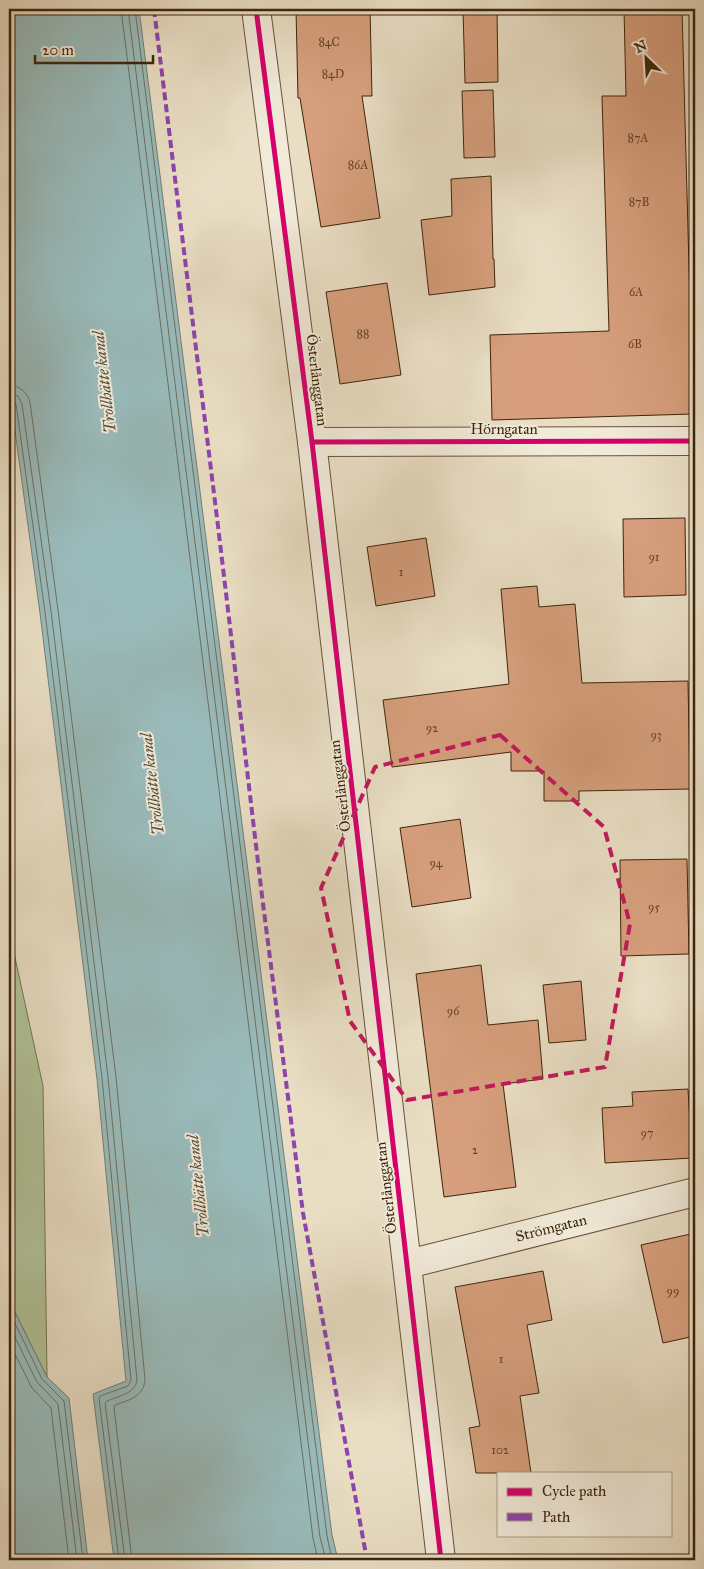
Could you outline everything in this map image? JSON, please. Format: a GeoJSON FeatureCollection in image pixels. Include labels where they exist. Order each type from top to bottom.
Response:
{"type":"FeatureCollection","features":[{"type":"Feature","properties":{"kind":"street","name":"Österlånggatan"},"geometry":{"type":"LineString","coordinates":[[256,9],[312,442],[441,1560]]}},
{"type":"Feature","properties":{"kind":"street","name":"Hörngatan"},"geometry":{"type":"LineString","coordinates":[[312,442],[695,441]]}},
{"type":"Feature","properties":{"kind":"street","name":"Strömgatan"},"geometry":{"type":"LineString","coordinates":[[408,1264],[695,1192]]}},
{"type":"Feature","properties":{"kind":"highlighted area"},"geometry":{"type":"Polygon","coordinates":[[[500,735],[604,827],[630,924],[605,1067],[407,1100],[350,1021],[321,888],[375,767],[500,735]]]}},
{"type":"Feature","properties":{"kind":"green space"},"geometry":{"type":"Polygon","coordinates":[[[9,930],[43,1086],[47,1377],[9,1300],[9,930]]]}},
{"type":"Feature","properties":{"kind":"water","name":"Trollhätte kanal"},"geometry":{"type":"Polygon","coordinates":[[[9,9],[139,9],[332,1535],[338,1560],[114,1560],[93,1394],[126,1381],[97,1079],[40,613],[9,387],[9,9]]]}},
{"type":"Feature","properties":{"kind":"water"},"geometry":{"type":"Polygon","coordinates":[[[9,1300],[47,1377],[69,1398],[88,1560],[15,1560],[9,1532],[9,1300]]]}},
{"type":"Feature","properties":{"kind":"building"},"geometry":{"type":"Polygon","coordinates":[[[296,9],[370,9],[372,96],[362,96],[380,218],[321,227],[300,98],[298,98],[296,9]]]}},
{"type":"Feature","properties":{"kind":"building"},"geometry":{"type":"Polygon","coordinates":[[[463,9],[497,9],[498,82],[465,83],[463,9]]]}},
{"type":"Feature","properties":{"kind":"building"},"geometry":{"type":"Polygon","coordinates":[[[624,9],[682,9],[693,414],[492,420],[490,335],[609,331],[602,96],[626,96],[624,9]]]}},
{"type":"Feature","properties":{"kind":"building"},"geometry":{"type":"Polygon","coordinates":[[[493,90],[495,157],[464,158],[462,91],[493,90]]]}},
{"type":"Feature","properties":{"kind":"building"},"geometry":{"type":"Polygon","coordinates":[[[491,176],[495,287],[429,295],[421,220],[452,216],[451,179],[491,176]]]}},
{"type":"Feature","properties":{"kind":"building"},"geometry":{"type":"Polygon","coordinates":[[[387,283],[401,375],[340,384],[326,292],[387,283]]]}},
{"type":"Feature","properties":{"kind":"building"},"geometry":{"type":"Polygon","coordinates":[[[685,518],[686,595],[624,597],[623,519],[685,518]]]}},
{"type":"Feature","properties":{"kind":"building"},"geometry":{"type":"Polygon","coordinates":[[[426,538],[435,596],[376,606],[367,547],[426,538]]]}},
{"type":"Feature","properties":{"kind":"building"},"geometry":{"type":"Polygon","coordinates":[[[537,586],[539,607],[575,604],[582,683],[688,681],[690,789],[579,791],[579,801],[544,801],[544,771],[511,771],[511,752],[392,767],[383,700],[509,684],[501,589],[537,586]]]}},
{"type":"Feature","properties":{"kind":"building"},"geometry":{"type":"Polygon","coordinates":[[[460,819],[471,898],[412,907],[400,828],[460,819]]]}},
{"type":"Feature","properties":{"kind":"building"},"geometry":{"type":"Polygon","coordinates":[[[687,859],[689,954],[621,956],[620,860],[687,859]]]}},
{"type":"Feature","properties":{"kind":"building"},"geometry":{"type":"Polygon","coordinates":[[[481,965],[488,1025],[538,1020],[543,1079],[503,1084],[516,1187],[444,1197],[416,974],[481,965]]]}},
{"type":"Feature","properties":{"kind":"building"},"geometry":{"type":"Polygon","coordinates":[[[581,981],[586,1040],[549,1043],[543,985],[581,981]]]}},
{"type":"Feature","properties":{"kind":"building"},"geometry":{"type":"Polygon","coordinates":[[[688,1089],[692,1158],[605,1163],[602,1108],[633,1106],[632,1092],[688,1089]]]}},
{"type":"Feature","properties":{"kind":"building"},"geometry":{"type":"Polygon","coordinates":[[[695,1233],[695,1336],[663,1343],[641,1245],[695,1233]]]}},
{"type":"Feature","properties":{"kind":"building"},"geometry":{"type":"Polygon","coordinates":[[[543,1271],[552,1320],[527,1325],[539,1393],[520,1396],[531,1472],[476,1473],[469,1428],[480,1426],[455,1287],[543,1271]]]}},
{"type":"Feature","properties":{"kind":"marked path"},"geometry":{"type":"LineString","coordinates":[[154,9],[263,904],[303,1213],[367,1560]]}},
{"type":"Feature","properties":{"kind":"cycle path"},"geometry":{"type":"LineString","coordinates":[[256,9],[312,442],[441,1560]]}},
{"type":"Feature","properties":{"kind":"cycle path"},"geometry":{"type":"LineString","coordinates":[[312,442],[695,441]]}}]}
